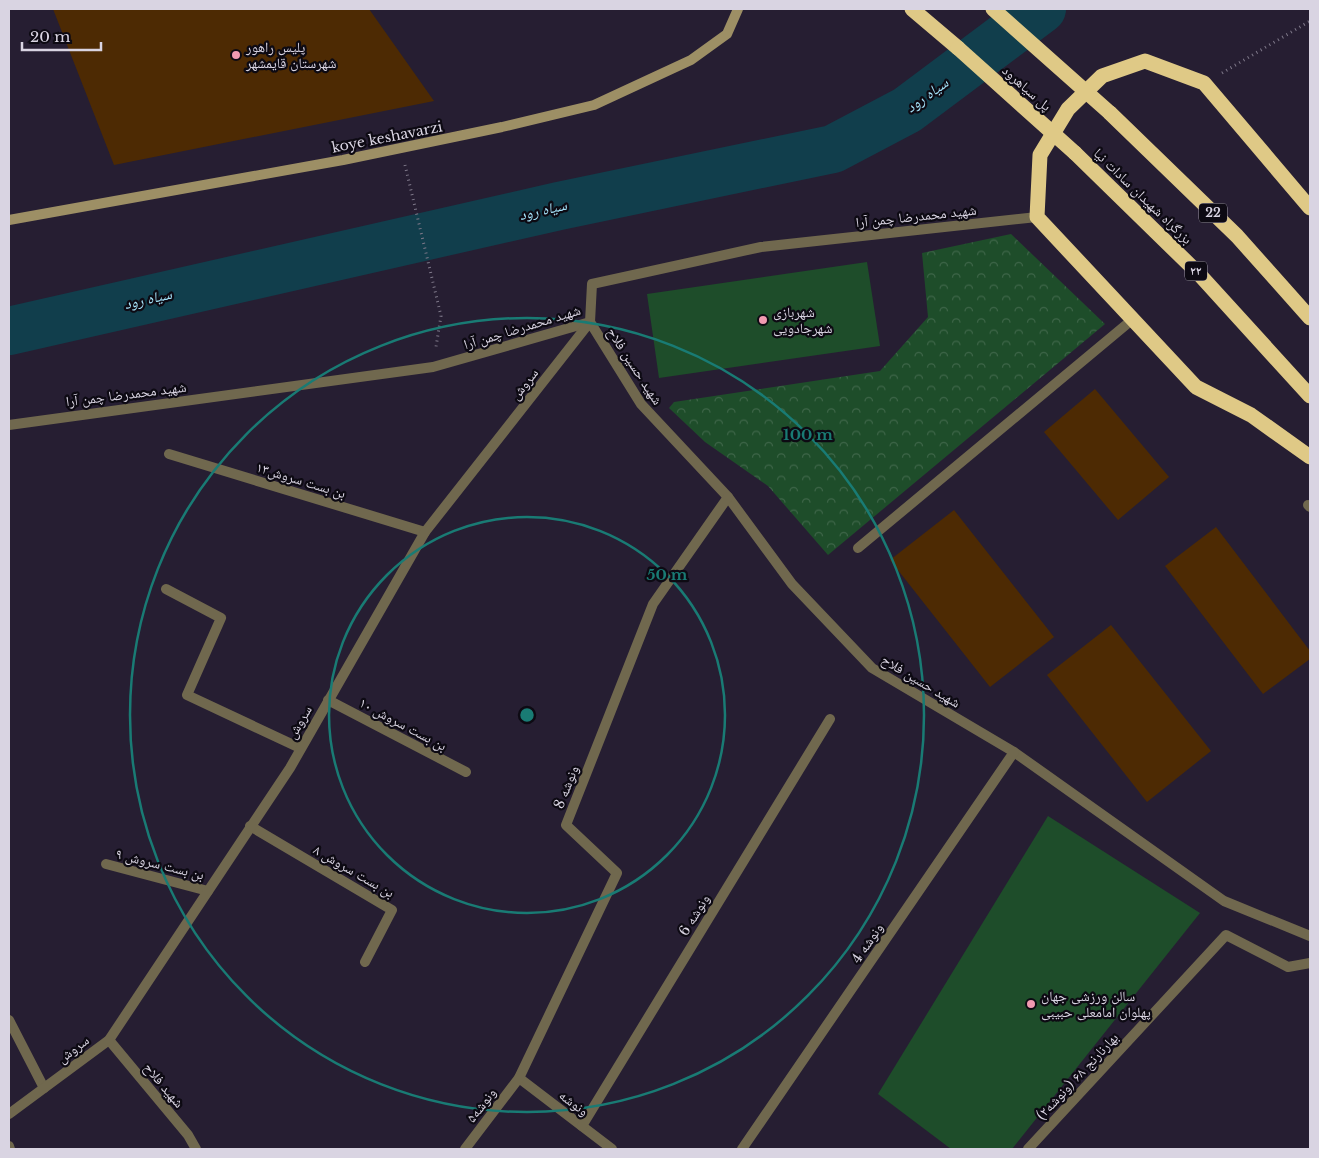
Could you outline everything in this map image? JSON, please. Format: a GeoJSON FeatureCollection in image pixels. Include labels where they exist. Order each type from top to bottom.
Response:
{"type":"FeatureCollection","features":[{"type":"Feature","properties":{"kind":"highway","name":"پل سیاهرود"},"geometry":{"type":"LineString","coordinates":[[912,9],[1075,153]]}},
{"type":"Feature","properties":{"kind":"highway","name":"22"},"geometry":{"type":"LineString","coordinates":[[993,9],[1110,113],[1237,236],[1310,318]]}},
{"type":"Feature","properties":{"kind":"highway"},"geometry":{"type":"LineString","coordinates":[[1310,208],[1204,83],[1145,61],[1102,76],[1068,109],[1040,155],[1037,217],[1196,387],[1251,415],[1310,457]]}},
{"type":"Feature","properties":{"kind":"highway","name":"بزرگراه شهیدان سادات نیا"},"geometry":{"type":"LineString","coordinates":[[1075,153],[1198,274],[1310,396]]}},
{"type":"Feature","properties":{"kind":"street","name":"koye keshavarzi"},"geometry":{"type":"LineString","coordinates":[[9,220],[502,128],[594,104],[691,60],[727,34],[738,9]]}},
{"type":"Feature","properties":{"kind":"street","name":"شهید محمدرضا چمن آرا"},"geometry":{"type":"LineString","coordinates":[[9,425],[433,368],[590,322],[592,284],[761,247],[1037,217]]}},
{"type":"Feature","properties":{"kind":"street"},"geometry":{"type":"LineString","coordinates":[[858,548],[1133,319]]}},
{"type":"Feature","properties":{"kind":"street","name":"شهید حسین فلاح"},"geometry":{"type":"LineString","coordinates":[[590,322],[641,404],[728,497],[792,584],[872,668],[1014,752],[1224,901],[1310,936]]}},
{"type":"Feature","properties":{"kind":"street","name":"سروش"},"geometry":{"type":"LineString","coordinates":[[9,1114],[108,1040],[208,891],[300,748],[425,532],[590,322]]}},
{"type":"Feature","properties":{"kind":"street","name":"بن بست سروش۱۳"},"geometry":{"type":"LineString","coordinates":[[169,454],[425,532]]}},
{"type":"Feature","properties":{"kind":"street","name":"ونوشه 8"},"geometry":{"type":"LineString","coordinates":[[519,1078],[617,873],[566,825],[653,604],[728,497]]}},
{"type":"Feature","properties":{"kind":"street"},"geometry":{"type":"LineString","coordinates":[[166,589],[221,618],[187,695],[300,748]]}},
{"type":"Feature","properties":{"kind":"street","name":"بن بست سروش ۱۰"},"geometry":{"type":"LineString","coordinates":[[328,700],[466,772]]}},
{"type":"Feature","properties":{"kind":"street","name":"ونوشه 6"},"geometry":{"type":"LineString","coordinates":[[582,1126],[830,718]]}},
{"type":"Feature","properties":{"kind":"street","name":"ونوشه 4"},"geometry":{"type":"LineString","coordinates":[[742,1149],[1014,752]]}},
{"type":"Feature","properties":{"kind":"street","name":"بن بست سروش ۸"},"geometry":{"type":"LineString","coordinates":[[250,826],[392,910],[365,962]]}},
{"type":"Feature","properties":{"kind":"street","name":"بن بست سروش ۹"},"geometry":{"type":"LineString","coordinates":[[106,864],[208,891]]}},
{"type":"Feature","properties":{"kind":"street","name":"بهارنارنج ۶۸ (ونوشه۲)"},"geometry":{"type":"LineString","coordinates":[[1028,1149],[1226,935],[1288,967],[1310,963]]}},
{"type":"Feature","properties":{"kind":"street"},"geometry":{"type":"LineString","coordinates":[[9,1020],[44,1088]]}},
{"type":"Feature","properties":{"kind":"street","name":"شهید فلاح"},"geometry":{"type":"LineString","coordinates":[[108,1040],[188,1135],[196,1149]]}},
{"type":"Feature","properties":{"kind":"street","name":"ونوشه"},"geometry":{"type":"LineString","coordinates":[[519,1078],[612,1149]]}},
{"type":"Feature","properties":{"kind":"street","name":"ونوشه۵"},"geometry":{"type":"LineString","coordinates":[[465,1149],[519,1078]]}},
{"type":"Feature","properties":{"kind":"path"},"geometry":{"type":"LineString","coordinates":[[1204,83],[1310,21]]}},
{"type":"Feature","properties":{"kind":"path"},"geometry":{"type":"LineString","coordinates":[[407,177],[441,316],[433,368]]}},
{"type":"Feature","properties":{"kind":"green space"},"geometry":{"type":"Polygon","coordinates":[[[1011,234],[1105,324],[828,555],[768,486],[705,442],[669,408],[674,402],[880,371],[928,317],[922,253],[1011,234]]]}},
{"type":"Feature","properties":{"kind":"green space","name":"شهربازی شهرجادویی"},"geometry":{"type":"Polygon","coordinates":[[[867,262],[880,346],[659,378],[647,294],[867,262]]]}},
{"type":"Feature","properties":{"kind":"green space","name":"سالن ورزشی جهان پهلوان امامعلی حبیبی"},"geometry":{"type":"Polygon","coordinates":[[[1048,816],[1200,913],[1012,1149],[951,1149],[878,1094],[1048,816]]]}},
{"type":"Feature","properties":{"kind":"building","name":"پلیس راهور شهرستان قایمشهر"},"geometry":{"type":"Polygon","coordinates":[[[53,9],[369,9],[434,101],[114,165],[53,9]]]}},
{"type":"Feature","properties":{"kind":"building"},"geometry":{"type":"Polygon","coordinates":[[[1095,389],[1169,477],[1118,520],[1044,432],[1095,389]]]}},
{"type":"Feature","properties":{"kind":"building"},"geometry":{"type":"Polygon","coordinates":[[[954,510],[1054,637],[990,687],[890,560],[954,510]]]}},
{"type":"Feature","properties":{"kind":"building"},"geometry":{"type":"Polygon","coordinates":[[[1216,527],[1310,651],[1310,659],[1263,694],[1165,566],[1216,527]]]}},
{"type":"Feature","properties":{"kind":"building"},"geometry":{"type":"Polygon","coordinates":[[[1111,625],[1211,751],[1147,802],[1047,675],[1111,625]]]}},
{"type":"Feature","properties":{"kind":"waterway","name":"سیاه رود"},"geometry":{"type":"LineString","coordinates":[[9,331],[559,206],[833,149],[907,110],[1042,9]]}},
{"type":"Feature","properties":{"kind":"place","name":"پلیس راهور شهرستان قایمشهر"},"geometry":{"type":"Point","coordinates":[236,55]}},
{"type":"Feature","properties":{"kind":"place","name":"شهربازی شهرجادویی"},"geometry":{"type":"Point","coordinates":[763,320]}},
{"type":"Feature","properties":{"kind":"place","name":"سالن ورزشی جهان پهلوان امامعلی حبیبی"},"geometry":{"type":"Point","coordinates":[1031,1004]}}]}
